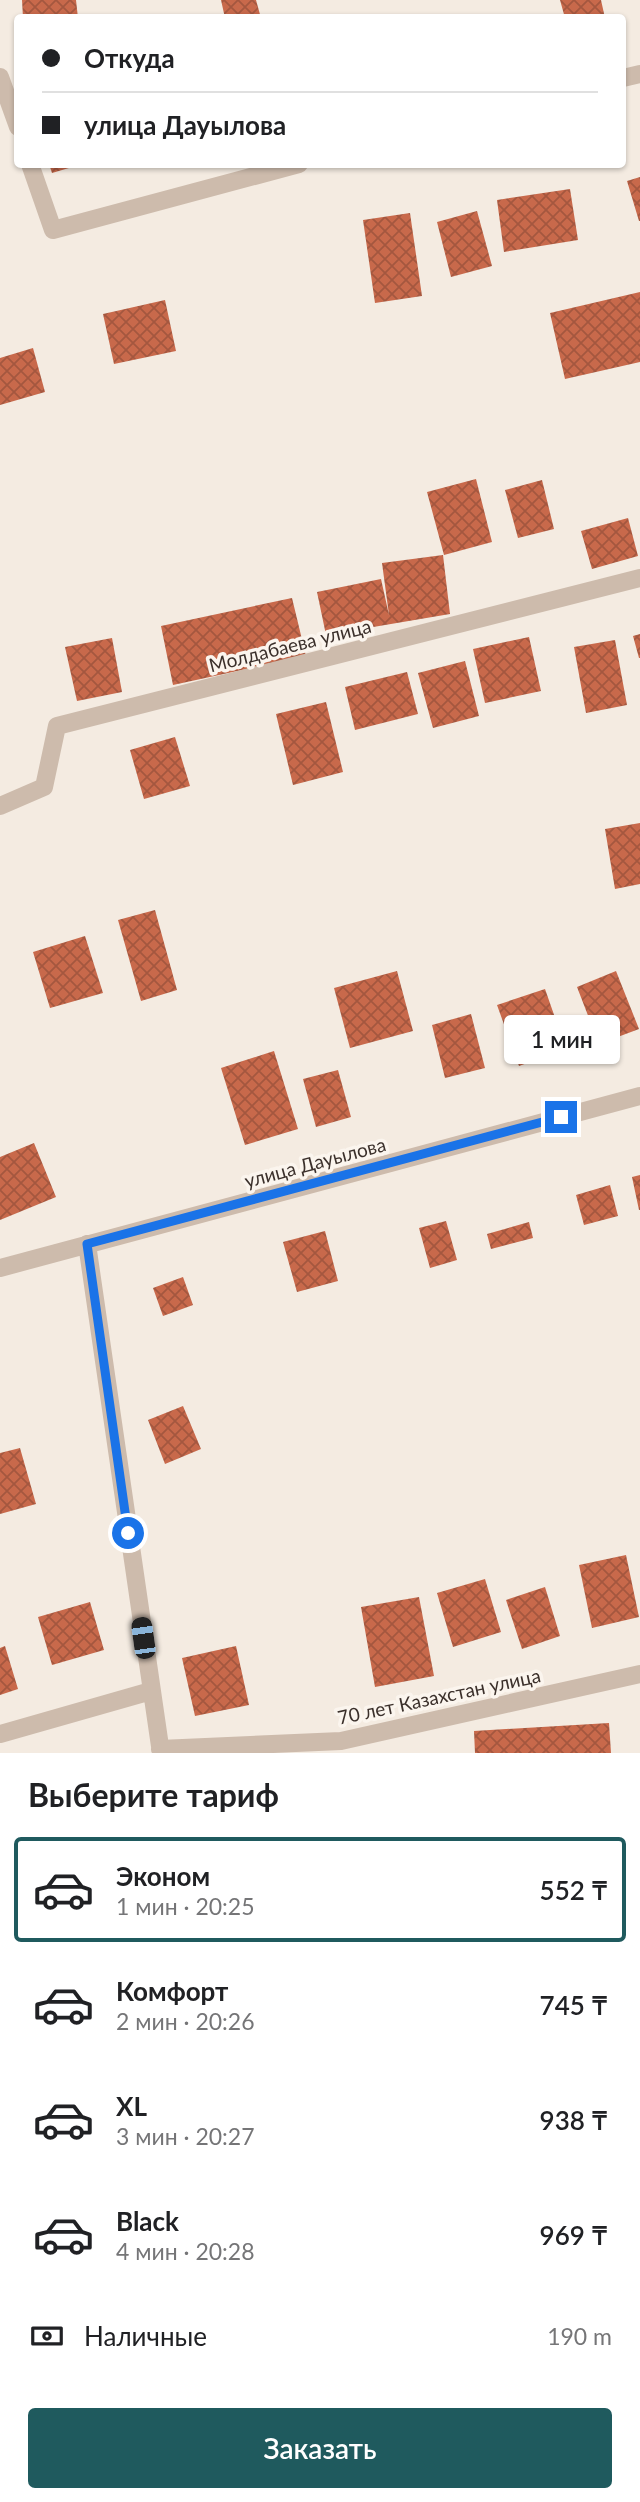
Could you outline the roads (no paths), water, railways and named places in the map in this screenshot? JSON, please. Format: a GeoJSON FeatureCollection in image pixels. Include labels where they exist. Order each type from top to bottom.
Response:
{"type":"FeatureCollection","features":[{"type":"Feature","properties":{"kind":"street"},"geometry":{"type":"LineString","coordinates":[[0,77],[14,116]]}},
{"type":"Feature","properties":{"kind":"street"},"geometry":{"type":"LineString","coordinates":[[31,168],[53,230],[284,168]]}},
{"type":"Feature","properties":{"kind":"street","name":"Молдабаева улица"},"geometry":{"type":"LineString","coordinates":[[0,806],[44,787],[57,726],[640,578]]}},
{"type":"Feature","properties":{"kind":"street","name":"улица Дауылова"},"geometry":{"type":"LineString","coordinates":[[0,1268],[640,1096]]}},
{"type":"Feature","properties":{"kind":"street"},"geometry":{"type":"LineString","coordinates":[[87,1244],[160,1751]]}},
{"type":"Feature","properties":{"kind":"street","name":"70 лет Казахстан улица"},"geometry":{"type":"LineString","coordinates":[[160,1751],[341,1741],[640,1674]]}},
{"type":"Feature","properties":{"kind":"street"},"geometry":{"type":"LineString","coordinates":[[0,1734],[151,1691]]}}]}
